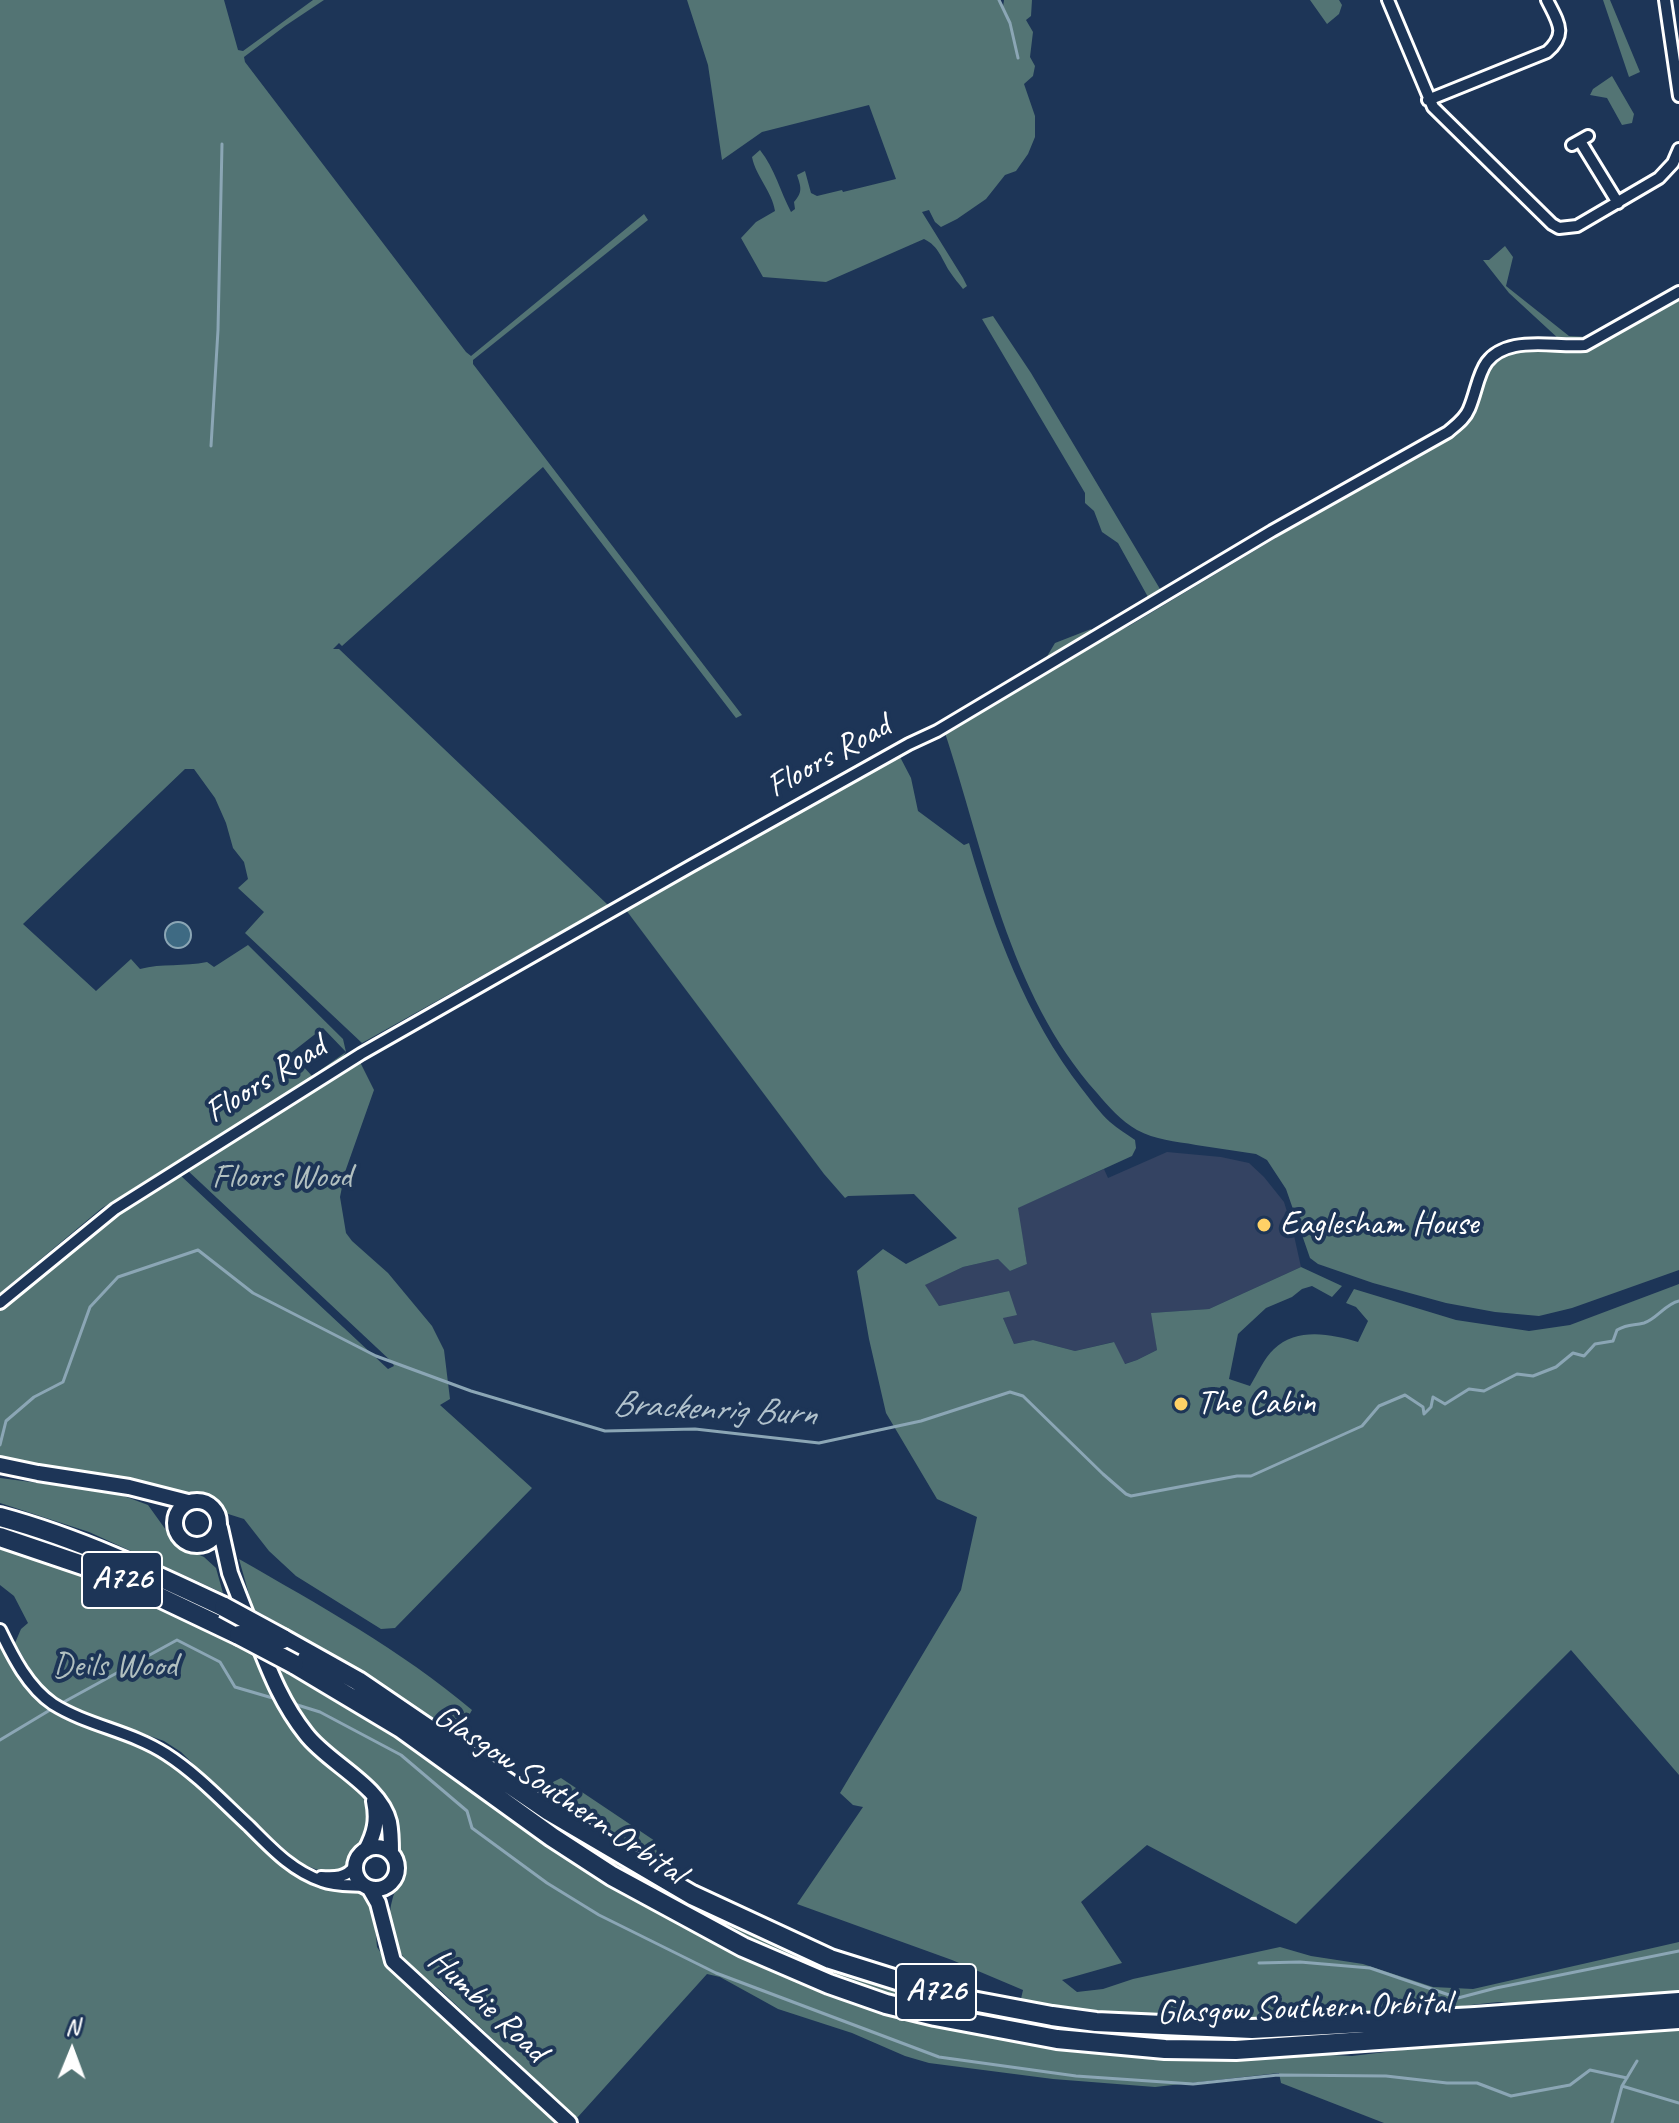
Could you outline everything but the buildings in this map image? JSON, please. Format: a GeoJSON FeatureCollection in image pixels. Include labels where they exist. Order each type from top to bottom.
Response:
{"type":"FeatureCollection","features":[{"type":"Feature","properties":{"kind":"highway","name":"Glasgow Southern Orbital"},"geometry":{"type":"LineString","coordinates":[[0,1517],[159,1576],[283,1639],[358,1681],[549,1811],[692,1895],[830,1959],[951,1997],[1096,2022],[1252,2029],[1679,2002]]}},
{"type":"Feature","properties":{"kind":"highway","name":"Glasgow Southern Orbital"},"geometry":{"type":"LineString","coordinates":[[0,1537],[115,1576],[239,1635],[401,1728],[552,1837],[612,1876],[743,1947],[829,1984],[886,2004],[989,2028],[1057,2039],[1165,2049],[1236,2050],[1679,2019]]}},
{"type":"Feature","properties":{"kind":"street"},"geometry":{"type":"LineString","coordinates":[[1388,0],[1428,100],[1441,117],[1559,228],[1577,226],[1659,178],[1673,163],[1679,149]]}},
{"type":"Feature","properties":{"kind":"street"},"geometry":{"type":"LineString","coordinates":[[1428,100],[1547,52],[1560,36],[1558,22],[1547,0]]}},
{"type":"Feature","properties":{"kind":"street"},"geometry":{"type":"LineString","coordinates":[[1665,0],[1679,96]]}},
{"type":"Feature","properties":{"kind":"street"},"geometry":{"type":"LineString","coordinates":[[1580,141],[1618,203]]}},
{"type":"Feature","properties":{"kind":"street","name":"Floors Road"},"geometry":{"type":"LineString","coordinates":[[0,1303],[115,1209],[361,1054],[691,866],[937,731],[1272,531],[1448,432],[1469,410],[1479,372],[1494,356],[1510,347],[1527,344],[1585,345],[1679,292]]}},
{"type":"Feature","properties":{"kind":"street"},"geometry":{"type":"LineString","coordinates":[[0,1465],[129,1487],[188,1502],[205,1502],[218,1512],[220,1528],[217,1535],[203,1545],[191,1545],[180,1538],[170,1514],[147,1492]]}},
{"type":"Feature","properties":{"kind":"street"},"geometry":{"type":"LineString","coordinates":[[175,1526],[177,1512],[188,1502]]}},
{"type":"Feature","properties":{"kind":"street","name":"Humbie Road"},"geometry":{"type":"LineString","coordinates":[[220,1528],[230,1573],[284,1704],[309,1738],[358,1779],[389,1819],[391,1853],[398,1869],[390,1885],[382,1923]]}},
{"type":"Feature","properties":{"kind":"street","name":"Humbie Road"},"geometry":{"type":"LineString","coordinates":[[191,1545],[214,1555],[230,1573]]}},
{"type":"Feature","properties":{"kind":"street"},"geometry":{"type":"LineString","coordinates":[[0,1630],[11,1655],[32,1686],[53,1704],[163,1752],[194,1774],[294,1868],[335,1885],[384,1888],[390,1885]]}},
{"type":"Feature","properties":{"kind":"street"},"geometry":{"type":"LineString","coordinates":[[307,1875],[331,1877],[350,1873],[375,1830],[377,1820],[373,1796]]}},
{"type":"Feature","properties":{"kind":"street"},"geometry":{"type":"LineString","coordinates":[[366,1850],[379,1847],[391,1853]]}},
{"type":"Feature","properties":{"kind":"street","name":"Humbie Road"},"geometry":{"type":"LineString","coordinates":[[355,1866],[357,1877],[378,1903],[393,1961],[569,2123]]}},
{"type":"Feature","properties":{"kind":"shaded area"},"geometry":{"type":"Polygon","coordinates":[[[178,922],[187,926],[191,935],[187,944],[178,948],[169,944],[165,935],[169,926],[178,922]]]}},
{"type":"Feature","properties":{"kind":"shaded area"},"geometry":{"type":"Polygon","coordinates":[[[1167,1152],[1249,1163],[1284,1202],[1301,1267],[1209,1309],[1152,1313],[1157,1350],[1124,1364],[1113,1342],[1075,1351],[1033,1340],[1014,1344],[1003,1318],[1009,1291],[939,1306],[924,1285],[963,1267],[998,1259],[1010,1271],[1027,1264],[1017,1208],[1104,1169],[1108,1178],[1167,1152]]]}},
{"type":"Feature","properties":{"kind":"green space"},"geometry":{"type":"Polygon","coordinates":[[[0,0],[224,0],[238,50],[243,51],[313,0],[324,0],[244,57],[245,62],[471,356],[644,214],[648,220],[473,360],[473,364],[742,715],[736,718],[543,467],[342,646],[339,643],[333,649],[339,649],[608,905],[362,1043],[245,933],[264,912],[238,888],[248,879],[244,862],[233,848],[215,798],[194,769],[185,769],[23,924],[96,991],[131,959],[140,969],[207,962],[214,967],[248,945],[343,1039],[346,1052],[337,1065],[102,1208],[0,1293],[0,0]],[[323,1028],[291,1053],[312,1076],[346,1052],[323,1028]]]}},
{"type":"Feature","properties":{"kind":"green space"},"geometry":{"type":"Polygon","coordinates":[[[687,0],[999,0],[1003,7],[1004,0],[1032,0],[1031,16],[1026,20],[1033,32],[1030,57],[1035,66],[1033,76],[1024,84],[1035,116],[1035,137],[1028,154],[1016,171],[1005,175],[986,199],[957,219],[941,227],[929,210],[922,212],[967,286],[963,289],[937,249],[924,239],[826,282],[763,277],[741,238],[756,222],[775,211],[752,157],[760,150],[774,172],[791,212],[795,209],[794,202],[800,192],[797,175],[805,171],[811,193],[817,196],[896,179],[869,105],[762,132],[722,160],[708,65],[687,0]]]}},
{"type":"Feature","properties":{"kind":"green space"},"geometry":{"type":"Polygon","coordinates":[[[1310,0],[1339,0],[1342,5],[1339,14],[1327,24],[1310,0]]]}},
{"type":"Feature","properties":{"kind":"green space"},"geometry":{"type":"Polygon","coordinates":[[[1603,0],[1610,0],[1640,72],[1629,77],[1603,0]]]}},
{"type":"Feature","properties":{"kind":"green space"},"geometry":{"type":"Polygon","coordinates":[[[1612,76],[1634,114],[1632,123],[1622,125],[1607,98],[1590,95],[1593,89],[1612,76]]]}},
{"type":"Feature","properties":{"kind":"green space"},"geometry":{"type":"Polygon","coordinates":[[[1505,246],[1513,257],[1506,286],[1569,336],[1588,337],[1565,342],[1560,340],[1509,293],[1483,260],[1489,260],[1505,246]]]}},
{"type":"Feature","properties":{"kind":"green space"},"geometry":{"type":"Polygon","coordinates":[[[1679,298],[1679,1270],[1572,1308],[1539,1316],[1446,1303],[1373,1283],[1318,1264],[1310,1258],[1286,1189],[1267,1160],[1256,1154],[1151,1136],[1120,1118],[1106,1103],[1067,1054],[1041,1011],[1020,967],[1002,920],[944,730],[1008,695],[1028,680],[1055,643],[1091,629],[1092,644],[1129,626],[1456,434],[1467,424],[1486,370],[1513,350],[1589,350],[1679,298]]]}},
{"type":"Feature","properties":{"kind":"green space"},"geometry":{"type":"Polygon","coordinates":[[[993,316],[1031,373],[1160,589],[1148,597],[1118,543],[1102,532],[1094,511],[1085,503],[1085,493],[982,319],[993,316]]]}},
{"type":"Feature","properties":{"kind":"green space"},"geometry":{"type":"Polygon","coordinates":[[[899,755],[911,778],[918,811],[964,845],[969,843],[1001,940],[1044,1032],[1095,1106],[1110,1122],[1135,1140],[1136,1148],[1132,1156],[1018,1208],[1027,1264],[1010,1271],[998,1259],[963,1267],[925,1285],[939,1306],[1009,1291],[1017,1315],[1003,1318],[1014,1344],[1033,1340],[1075,1351],[1114,1342],[1125,1364],[1157,1350],[1151,1313],[1209,1309],[1301,1267],[1342,1286],[1332,1297],[1312,1286],[1302,1289],[1292,1297],[1266,1308],[1238,1334],[1229,1379],[1250,1386],[1270,1353],[1283,1342],[1314,1334],[1358,1342],[1368,1321],[1356,1307],[1346,1303],[1354,1289],[1456,1320],[1529,1331],[1570,1325],[1679,1284],[1679,1775],[1571,1650],[1296,1924],[1147,1845],[1081,1902],[1122,1963],[1062,1980],[1077,1992],[1103,1989],[1133,1979],[1280,1947],[1311,1956],[1363,1964],[1433,1987],[1473,1989],[1679,1942],[1679,1993],[1536,2005],[1498,2002],[1408,2012],[1295,2019],[1119,2015],[1020,2003],[1023,1990],[952,1960],[797,1904],[863,1807],[853,1805],[840,1793],[961,1590],[977,1517],[937,1499],[886,1413],[857,1271],[883,1249],[906,1264],[957,1238],[914,1194],[845,1198],[626,910],[899,755]]]}},
{"type":"Feature","properties":{"kind":"green space","name":"Floors Wood"},"geometry":{"type":"Polygon","coordinates":[[[359,1060],[374,1090],[345,1172],[340,1197],[346,1233],[388,1273],[432,1326],[444,1350],[450,1399],[440,1405],[532,1488],[395,1628],[381,1629],[296,1576],[269,1551],[244,1519],[225,1513],[220,1504],[209,1497],[182,1496],[135,1480],[0,1458],[0,1307],[102,1224],[180,1175],[388,1369],[394,1366],[186,1169],[359,1060]]]}},
{"type":"Feature","properties":{"kind":"green space"},"geometry":{"type":"Polygon","coordinates":[[[0,1478],[116,1493],[148,1505],[176,1544],[204,1557],[216,1568],[223,1593],[89,1532],[0,1503],[0,1478]]]}},
{"type":"Feature","properties":{"kind":"green space","name":"Deils Wood"},"geometry":{"type":"Polygon","coordinates":[[[0,1545],[143,1596],[258,1655],[269,1689],[281,1708],[366,1794],[372,1811],[368,1836],[343,1872],[323,1872],[300,1863],[181,1752],[164,1741],[81,1711],[49,1693],[33,1674],[15,1643],[21,1629],[28,1623],[14,1596],[0,1585],[0,1545]]]}},
{"type":"Feature","properties":{"kind":"green space"},"geometry":{"type":"Polygon","coordinates":[[[239,1559],[359,1629],[445,1688],[472,1710],[464,1724],[452,1731],[363,1671],[253,1609],[239,1559]]]}},
{"type":"Feature","properties":{"kind":"green space"},"geometry":{"type":"Polygon","coordinates":[[[0,1638],[5,1653],[28,1690],[53,1713],[138,1746],[181,1771],[263,1847],[304,1878],[366,1892],[373,1903],[377,1947],[387,1962],[559,2123],[0,2123],[0,1638]]]}},
{"type":"Feature","properties":{"kind":"green space"},"geometry":{"type":"Polygon","coordinates":[[[298,1653],[759,1936],[1079,2026],[1654,2010],[1306,2036],[1164,2040],[1078,2035],[1027,2028],[926,2006],[827,1975],[734,1934],[671,1901],[551,1825],[298,1653]]]}},
{"type":"Feature","properties":{"kind":"green space"},"geometry":{"type":"Polygon","coordinates":[[[272,1663],[335,1697],[439,1763],[559,1847],[901,2014],[989,2037],[1127,2055],[1287,2053],[1352,2056],[1427,2047],[1679,2028],[1679,2123],[1384,2123],[1281,2083],[1279,2073],[1155,2087],[1053,2079],[929,2063],[778,2009],[720,1977],[707,1974],[577,2118],[416,1970],[399,1950],[393,1939],[390,1913],[403,1866],[391,1808],[371,1780],[334,1753],[309,1727],[272,1663]]]}},
{"type":"Feature","properties":{"kind":"green space"},"geometry":{"type":"Polygon","coordinates":[[[561,1778],[655,1841],[658,1860],[543,1787],[561,1778]]]}},
{"type":"Feature","properties":{"kind":"waterway"},"geometry":{"type":"LineString","coordinates":[[999,0],[1010,23],[1018,58]]}},
{"type":"Feature","properties":{"kind":"waterway"},"geometry":{"type":"LineString","coordinates":[[211,446],[218,330],[222,144]]}},
{"type":"Feature","properties":{"kind":"waterway","name":"Brackenrig Burn"},"geometry":{"type":"LineString","coordinates":[[0,1445],[6,1421],[34,1397],[63,1382],[90,1307],[118,1277],[198,1250],[253,1293],[376,1356],[471,1391],[605,1431],[695,1429],[819,1443],[921,1421],[1010,1392],[1023,1396],[1103,1474],[1131,1496],[1251,1476],[1362,1426],[1379,1406],[1405,1395],[1423,1407],[1424,1414],[1431,1407],[1433,1397],[1445,1404],[1469,1389],[1484,1391],[1517,1374],[1533,1376],[1556,1367],[1573,1353],[1584,1356],[1595,1344],[1613,1341],[1617,1330],[1649,1321],[1679,1301]]}},
{"type":"Feature","properties":{"kind":"waterway"},"geometry":{"type":"LineString","coordinates":[[62,1703],[177,1640],[220,1662],[235,1687],[276,1699]]}},
{"type":"Feature","properties":{"kind":"waterway"},"geometry":{"type":"LineString","coordinates":[[291,1703],[320,1712],[401,1755],[467,1811],[472,1828],[547,1883],[599,1915],[716,1973],[939,2057],[1076,2076],[1193,2084],[1278,2075],[1386,2076],[1477,2083],[1511,2096],[1570,2085],[1590,2070],[1627,2078]]}},
{"type":"Feature","properties":{"kind":"waterway"},"geometry":{"type":"LineString","coordinates":[[0,1740],[55,1707]]}},
{"type":"Feature","properties":{"kind":"waterway"},"geometry":{"type":"LineString","coordinates":[[1259,1963],[1300,1962],[1370,1968],[1458,1998],[1679,1951]]}},
{"type":"Feature","properties":{"kind":"waterway"},"geometry":{"type":"LineString","coordinates":[[1612,2123],[1622,2086],[1637,2061]]}},
{"type":"Feature","properties":{"kind":"waterway"},"geometry":{"type":"LineString","coordinates":[[1622,2086],[1679,2103]]}},
{"type":"Feature","properties":{"kind":"place","name":"Eaglesham House"},"geometry":{"type":"Point","coordinates":[1264,1225]}},
{"type":"Feature","properties":{"kind":"place","name":"The Cabin"},"geometry":{"type":"Point","coordinates":[1181,1404]}}]}
